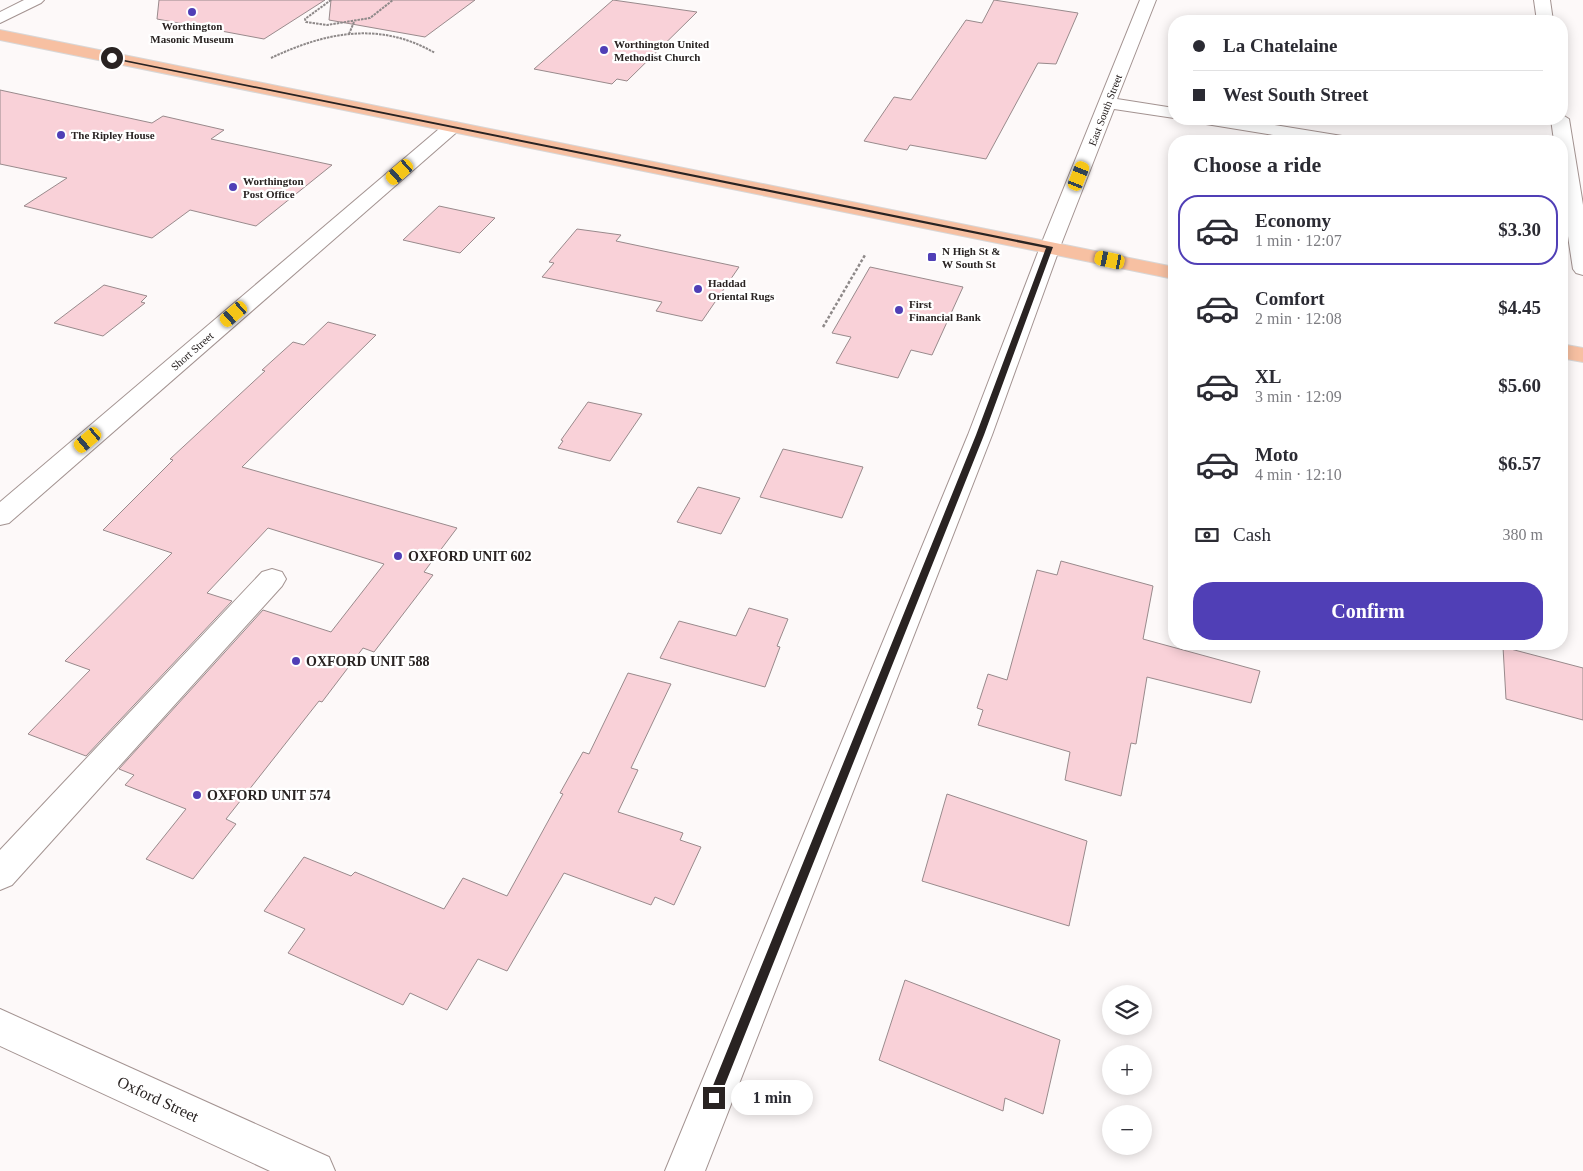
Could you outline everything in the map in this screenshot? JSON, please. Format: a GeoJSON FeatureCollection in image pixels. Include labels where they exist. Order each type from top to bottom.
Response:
{"type":"FeatureCollection","features":[{"type":"Feature","properties":{"kind":"main road"},"geometry":{"type":"LineString","coordinates":[[0,35],[1168,272]]}},
{"type":"Feature","properties":{"kind":"main road"},"geometry":{"type":"LineString","coordinates":[[1568,352],[1583,355]]}},
{"type":"Feature","properties":{"kind":"street"},"geometry":{"type":"LineString","coordinates":[[0,18],[36,0]]}},
{"type":"Feature","properties":{"kind":"street","name":"East South Street"},"geometry":{"type":"LineString","coordinates":[[685,1171],[980,435],[1050,247],[1109,103],[1148,0]]}},
{"type":"Feature","properties":{"kind":"street"},"geometry":{"type":"LineString","coordinates":[[1542,0],[1544,15]]}},
{"type":"Feature","properties":{"kind":"street"},"geometry":{"type":"LineString","coordinates":[[1109,103],[1168,112]]}},
{"type":"Feature","properties":{"kind":"street"},"geometry":{"type":"LineString","coordinates":[[1243,125],[1305,135]]}},
{"type":"Feature","properties":{"kind":"street","name":"Short Street"},"geometry":{"type":"LineString","coordinates":[[0,516],[452,127]]}},
{"type":"Feature","properties":{"kind":"street"},"geometry":{"type":"LineString","coordinates":[[1568,163],[1583,269]]}},
{"type":"Feature","properties":{"kind":"street"},"geometry":{"type":"LineString","coordinates":[[0,874],[272,580]]}},
{"type":"Feature","properties":{"kind":"street","name":"Oxford Street"},"geometry":{"type":"LineString","coordinates":[[0,1027],[315,1171]]}},
{"type":"Feature","properties":{"kind":"path"},"geometry":{"type":"LineString","coordinates":[[331,0],[308,15],[305,19],[306,22],[317,25],[354,22],[370,18],[393,0]]}},
{"type":"Feature","properties":{"kind":"path"},"geometry":{"type":"LineString","coordinates":[[349,34],[354,22]]}},
{"type":"Feature","properties":{"kind":"path"},"geometry":{"type":"LineString","coordinates":[[270,58],[305,43],[349,34],[400,37],[424,45],[435,53]]}},
{"type":"Feature","properties":{"kind":"path"},"geometry":{"type":"LineString","coordinates":[[824,328],[865,255]]}},
{"type":"Feature","properties":{"kind":"building"},"geometry":{"type":"Polygon","coordinates":[[[159,0],[325,0],[264,39],[157,19],[159,0]]]}},
{"type":"Feature","properties":{"kind":"building"},"geometry":{"type":"Polygon","coordinates":[[[331,0],[475,0],[425,37],[329,20],[331,0]]]}},
{"type":"Feature","properties":{"kind":"building","name":"Worthington United Methodist Church"},"geometry":{"type":"Polygon","coordinates":[[[613,0],[697,12],[627,81],[617,79],[612,84],[534,69],[613,0]]]}},
{"type":"Feature","properties":{"kind":"building"},"geometry":{"type":"Polygon","coordinates":[[[994,0],[1078,13],[1056,64],[1038,63],[986,159],[910,145],[907,150],[864,141],[894,97],[911,100],[966,20],[982,23],[994,0]]]}},
{"type":"Feature","properties":{"kind":"building"},"geometry":{"type":"Polygon","coordinates":[[[0,90],[152,123],[163,116],[224,130],[211,139],[332,165],[256,226],[190,210],[152,238],[24,206],[67,178],[0,164],[0,90]]]}},
{"type":"Feature","properties":{"kind":"building"},"geometry":{"type":"Polygon","coordinates":[[[439,206],[495,218],[460,253],[403,240],[439,206]]]}},
{"type":"Feature","properties":{"kind":"building"},"geometry":{"type":"Polygon","coordinates":[[[577,229],[621,235],[616,241],[739,267],[702,321],[656,311],[662,302],[542,277],[554,263],[549,262],[577,229]]]}},
{"type":"Feature","properties":{"kind":"building","name":"First Financial Bank"},"geometry":{"type":"Polygon","coordinates":[[[870,267],[963,287],[932,355],[911,350],[898,378],[836,363],[851,337],[832,333],[870,267]]]}},
{"type":"Feature","properties":{"kind":"building"},"geometry":{"type":"Polygon","coordinates":[[[104,285],[147,296],[141,302],[145,303],[103,336],[54,323],[104,285]]]}},
{"type":"Feature","properties":{"kind":"building"},"geometry":{"type":"Polygon","coordinates":[[[328,322],[376,335],[242,467],[457,528],[424,572],[433,575],[374,652],[363,648],[322,702],[319,701],[226,819],[236,824],[193,879],[146,859],[186,809],[125,785],[134,775],[119,769],[263,610],[331,632],[384,564],[268,528],[207,593],[232,601],[86,756],[28,734],[90,670],[65,661],[172,553],[103,530],[173,460],[170,459],[265,371],[262,370],[293,342],[304,345],[328,322]]]}},
{"type":"Feature","properties":{"kind":"building"},"geometry":{"type":"Polygon","coordinates":[[[588,402],[642,414],[610,461],[558,448],[563,441],[561,440],[588,402]]]}},
{"type":"Feature","properties":{"kind":"building"},"geometry":{"type":"Polygon","coordinates":[[[783,449],[863,467],[842,518],[760,497],[783,449]]]}},
{"type":"Feature","properties":{"kind":"building"},"geometry":{"type":"Polygon","coordinates":[[[698,487],[740,498],[721,534],[677,522],[698,487]]]}},
{"type":"Feature","properties":{"kind":"building"},"geometry":{"type":"Polygon","coordinates":[[[1061,561],[1153,586],[1143,639],[1168,646],[1168,650],[1183,650],[1260,671],[1251,703],[1147,677],[1136,744],[1131,743],[1121,796],[1065,780],[1070,752],[978,725],[983,710],[977,708],[988,674],[1007,680],[1037,570],[1057,575],[1061,561]]]}},
{"type":"Feature","properties":{"kind":"building"},"geometry":{"type":"Polygon","coordinates":[[[749,608],[788,619],[777,646],[780,647],[765,687],[660,658],[679,621],[736,636],[749,608]]]}},
{"type":"Feature","properties":{"kind":"building"},"geometry":{"type":"Polygon","coordinates":[[[1503,650],[1514,650],[1583,668],[1583,720],[1506,699],[1503,650]]]}},
{"type":"Feature","properties":{"kind":"building"},"geometry":{"type":"Polygon","coordinates":[[[628,673],[671,684],[631,768],[638,770],[618,812],[683,833],[680,840],[701,847],[674,905],[655,897],[651,905],[564,873],[507,971],[478,959],[447,1010],[410,993],[403,1005],[288,953],[305,929],[264,911],[304,857],[351,876],[355,872],[444,909],[463,878],[507,896],[563,794],[560,793],[583,752],[589,754],[628,673]]]}},
{"type":"Feature","properties":{"kind":"building"},"geometry":{"type":"Polygon","coordinates":[[[947,794],[1087,841],[1069,926],[922,881],[947,794]]]}},
{"type":"Feature","properties":{"kind":"building"},"geometry":{"type":"Polygon","coordinates":[[[905,980],[1060,1040],[1043,1114],[1005,1098],[1003,1111],[879,1060],[905,980]]]}},
{"type":"Feature","properties":{"kind":"place","name":"Worthington Masonic Museum"},"geometry":{"type":"Point","coordinates":[192,12]}},
{"type":"Feature","properties":{"kind":"place","name":"Worthington United Methodist Church"},"geometry":{"type":"Point","coordinates":[604,50]}},
{"type":"Feature","properties":{"kind":"place","name":"The Ripley House"},"geometry":{"type":"Point","coordinates":[61,135]}},
{"type":"Feature","properties":{"kind":"place","name":"Worthington Post Office"},"geometry":{"type":"Point","coordinates":[233,187]}},
{"type":"Feature","properties":{"kind":"place","name":"N High St & W South St"},"geometry":{"type":"Point","coordinates":[932,257]}},
{"type":"Feature","properties":{"kind":"place","name":"Haddad Oriental Rugs"},"geometry":{"type":"Point","coordinates":[698,289]}},
{"type":"Feature","properties":{"kind":"place","name":"First Financial Bank"},"geometry":{"type":"Point","coordinates":[899,310]}},
{"type":"Feature","properties":{"kind":"place","name":"OXFORD UNIT 602"},"geometry":{"type":"Point","coordinates":[398,556]}},
{"type":"Feature","properties":{"kind":"place","name":"OXFORD UNIT 588"},"geometry":{"type":"Point","coordinates":[296,661]}},
{"type":"Feature","properties":{"kind":"place","name":"OXFORD UNIT 574"},"geometry":{"type":"Point","coordinates":[197,795]}},
{"type":"Feature","properties":{"kind":"route"},"geometry":{"type":"LineString","coordinates":[[112,58],[1050,247],[980,435],[714,1098]]}}]}
